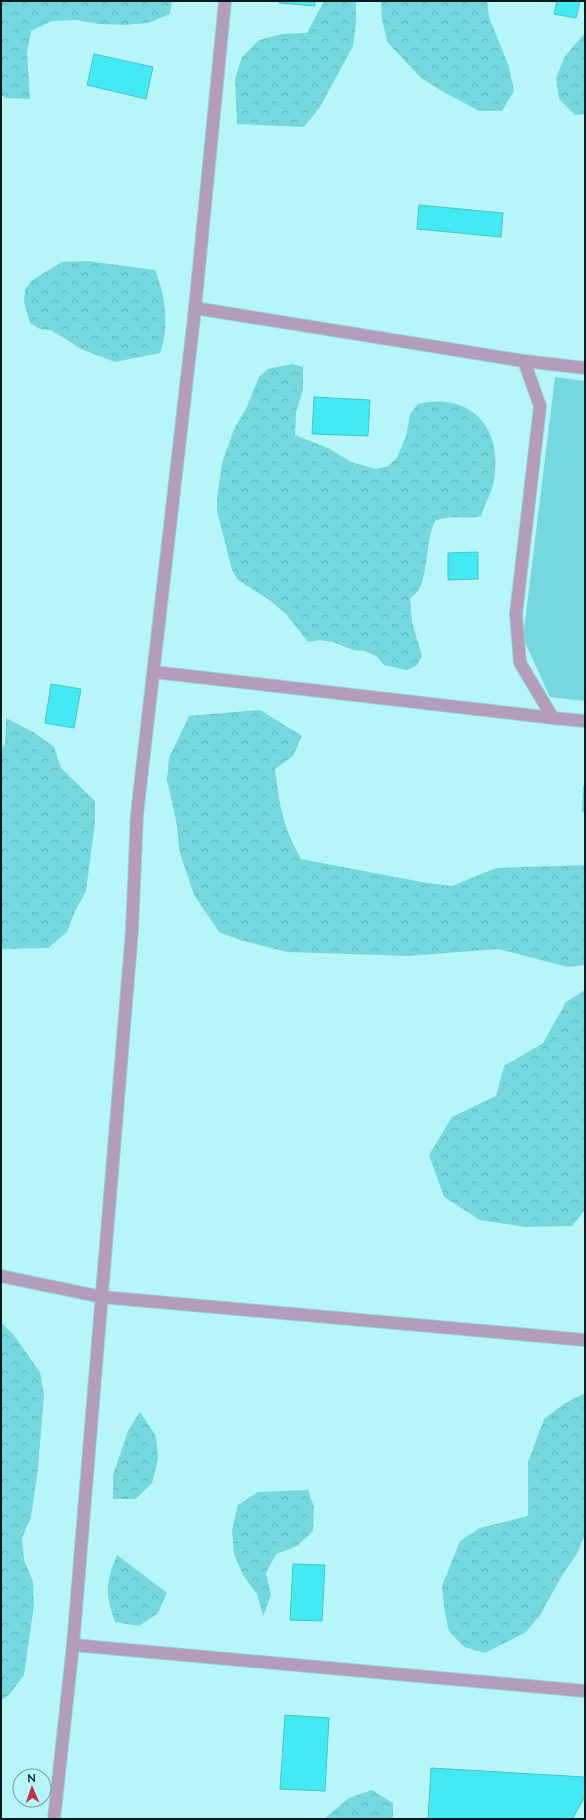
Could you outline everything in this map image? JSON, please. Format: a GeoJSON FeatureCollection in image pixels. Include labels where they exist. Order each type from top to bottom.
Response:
{"type":"FeatureCollection","features":[{"type":"Feature","properties":{"kind":"street"},"geometry":{"type":"LineString","coordinates":[[54,1819],[73,1645],[102,1297],[132,930],[137,814],[195,308],[224,1]]}},
{"type":"Feature","properties":{"kind":"street"},"geometry":{"type":"LineString","coordinates":[[195,308],[524,361],[585,368]]}},
{"type":"Feature","properties":{"kind":"street"},"geometry":{"type":"LineString","coordinates":[[524,361],[540,406],[516,614],[520,663],[553,718]]}},
{"type":"Feature","properties":{"kind":"street"},"geometry":{"type":"LineString","coordinates":[[154,672],[585,722]]}},
{"type":"Feature","properties":{"kind":"street"},"geometry":{"type":"LineString","coordinates":[[1,1276],[102,1297],[585,1340]]}},
{"type":"Feature","properties":{"kind":"street"},"geometry":{"type":"LineString","coordinates":[[73,1645],[585,1691]]}},
{"type":"Feature","properties":{"kind":"green space"},"geometry":{"type":"Polygon","coordinates":[[[1,1],[172,1],[170,14],[148,23],[124,25],[99,24],[76,20],[52,21],[31,31],[27,53],[30,99],[6,98],[1,95],[1,1]]]}},
{"type":"Feature","properties":{"kind":"green space"},"geometry":{"type":"Polygon","coordinates":[[[324,1],[356,1],[356,23],[353,46],[320,107],[304,127],[237,124],[235,79],[242,57],[259,40],[282,34],[307,33],[324,1]]]}},
{"type":"Feature","properties":{"kind":"green space"},"geometry":{"type":"Polygon","coordinates":[[[381,1],[487,1],[489,17],[509,67],[514,91],[502,111],[479,111],[421,78],[388,43],[382,20],[381,1]]]}},
{"type":"Feature","properties":{"kind":"green space"},"geometry":{"type":"Polygon","coordinates":[[[585,33],[585,114],[575,115],[559,99],[556,78],[565,56],[585,33]]]}},
{"type":"Feature","properties":{"kind":"green space"},"geometry":{"type":"Polygon","coordinates":[[[87,261],[155,270],[164,300],[165,311],[165,333],[160,353],[115,362],[81,349],[51,330],[40,329],[30,323],[24,302],[25,290],[31,281],[62,262],[87,261]]]}},
{"type":"Feature","properties":{"kind":"green space"},"geometry":{"type":"Polygon","coordinates":[[[292,364],[303,367],[303,390],[296,412],[295,435],[330,449],[351,462],[376,469],[388,466],[397,458],[406,436],[410,414],[418,404],[438,402],[455,404],[469,410],[481,419],[489,432],[494,447],[495,465],[492,488],[481,516],[441,519],[435,521],[432,529],[422,582],[417,592],[410,598],[412,622],[422,656],[417,665],[407,670],[384,665],[376,656],[365,651],[353,650],[333,642],[320,640],[308,642],[286,614],[268,599],[238,580],[232,570],[217,511],[217,499],[222,463],[234,429],[246,409],[259,377],[268,369],[292,364]]]}},
{"type":"Feature","properties":{"kind":"green space"},"geometry":{"type":"Polygon","coordinates":[[[555,377],[585,381],[585,701],[550,697],[523,638],[555,377]]]}},
{"type":"Feature","properties":{"kind":"green space"},"geometry":{"type":"Polygon","coordinates":[[[260,710],[302,736],[293,756],[275,769],[278,794],[283,815],[290,836],[301,859],[427,883],[452,886],[496,868],[585,865],[585,965],[568,967],[498,949],[409,956],[287,952],[240,940],[219,932],[194,895],[179,850],[177,825],[167,780],[169,758],[189,716],[260,710]]]}},
{"type":"Feature","properties":{"kind":"green space"},"geometry":{"type":"Polygon","coordinates":[[[6,718],[35,733],[54,747],[61,768],[95,801],[95,823],[86,891],[75,911],[67,932],[48,948],[1,949],[1,750],[5,743],[6,718]]]}},
{"type":"Feature","properties":{"kind":"green space"},"geometry":{"type":"Polygon","coordinates":[[[585,783],[585,813],[582,811],[583,787],[585,783]]]}},
{"type":"Feature","properties":{"kind":"green space"},"geometry":{"type":"Polygon","coordinates":[[[585,990],[585,1210],[572,1226],[525,1227],[480,1220],[444,1197],[429,1155],[452,1117],[496,1096],[504,1066],[543,1043],[566,1002],[585,990]]]}},
{"type":"Feature","properties":{"kind":"green space"},"geometry":{"type":"Polygon","coordinates":[[[1,1323],[13,1334],[40,1372],[44,1395],[38,1468],[31,1517],[22,1538],[24,1560],[33,1582],[34,1605],[24,1675],[9,1695],[1,1700],[1,1323]]]}},
{"type":"Feature","properties":{"kind":"green space"},"geometry":{"type":"Polygon","coordinates":[[[585,1393],[585,1535],[577,1554],[563,1574],[540,1615],[526,1632],[485,1653],[464,1647],[449,1631],[444,1608],[442,1586],[460,1541],[480,1528],[528,1516],[528,1462],[544,1419],[564,1404],[585,1393]]]}},
{"type":"Feature","properties":{"kind":"green space"},"geometry":{"type":"Polygon","coordinates":[[[140,1412],[156,1436],[158,1460],[152,1483],[136,1499],[113,1499],[113,1475],[128,1431],[140,1412]]]}},
{"type":"Feature","properties":{"kind":"green space"},"geometry":{"type":"Polygon","coordinates":[[[308,1490],[314,1507],[313,1531],[297,1546],[276,1554],[266,1573],[271,1595],[263,1616],[257,1594],[243,1575],[234,1554],[232,1530],[238,1505],[258,1492],[308,1490]]]}},
{"type":"Feature","properties":{"kind":"green space"},"geometry":{"type":"Polygon","coordinates":[[[117,1555],[167,1593],[158,1613],[139,1626],[115,1622],[109,1603],[108,1581],[117,1555]]]}},
{"type":"Feature","properties":{"kind":"green space"},"geometry":{"type":"Polygon","coordinates":[[[372,1790],[393,1803],[393,1819],[324,1819],[349,1798],[372,1790]]]}},
{"type":"Feature","properties":{"kind":"building"},"geometry":{"type":"Polygon","coordinates":[[[279,1],[315,1],[315,6],[279,3],[279,1]]]}},
{"type":"Feature","properties":{"kind":"building"},"geometry":{"type":"Polygon","coordinates":[[[557,1],[580,1],[576,18],[554,14],[557,1]]]}},
{"type":"Feature","properties":{"kind":"building"},"geometry":{"type":"Polygon","coordinates":[[[94,54],[153,67],[146,99],[87,85],[94,54]]]}},
{"type":"Feature","properties":{"kind":"building"},"geometry":{"type":"Polygon","coordinates":[[[419,205],[503,213],[501,237],[417,229],[419,205]]]}},
{"type":"Feature","properties":{"kind":"building"},"geometry":{"type":"Polygon","coordinates":[[[314,397],[370,400],[368,436],[312,434],[314,397]]]}},
{"type":"Feature","properties":{"kind":"building"},"geometry":{"type":"Polygon","coordinates":[[[478,552],[478,579],[448,580],[448,553],[478,552]]]}},
{"type":"Feature","properties":{"kind":"building"},"geometry":{"type":"Polygon","coordinates":[[[51,684],[81,689],[74,728],[45,723],[51,684]]]}},
{"type":"Feature","properties":{"kind":"building"},"geometry":{"type":"Polygon","coordinates":[[[293,1564],[325,1565],[322,1621],[290,1620],[293,1564]]]}},
{"type":"Feature","properties":{"kind":"building"},"geometry":{"type":"Polygon","coordinates":[[[285,1715],[329,1718],[325,1791],[280,1789],[285,1715]]]}},
{"type":"Feature","properties":{"kind":"building"},"geometry":{"type":"Polygon","coordinates":[[[431,1768],[585,1777],[585,1797],[572,1819],[428,1819],[431,1768]]]}}]}
